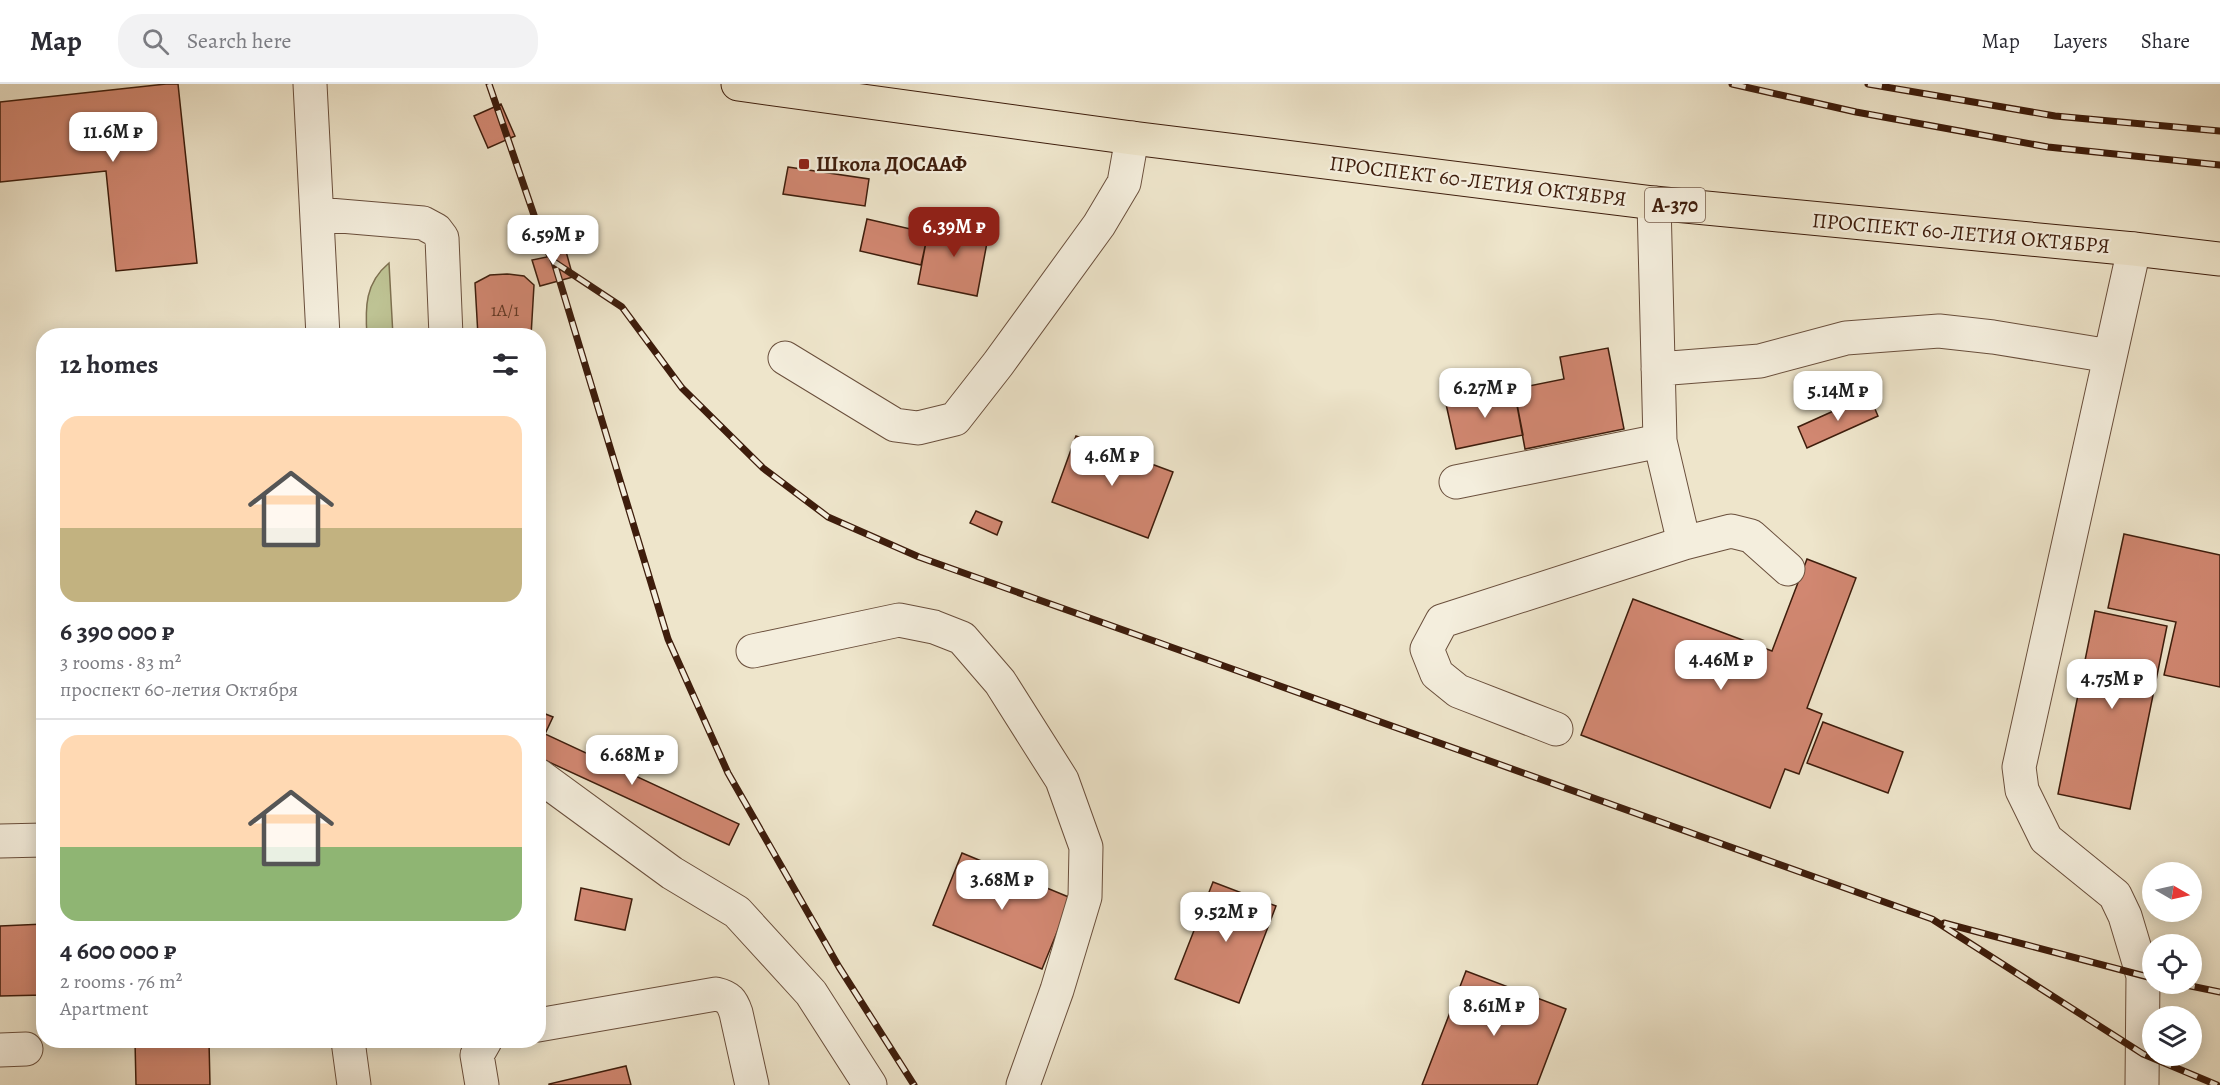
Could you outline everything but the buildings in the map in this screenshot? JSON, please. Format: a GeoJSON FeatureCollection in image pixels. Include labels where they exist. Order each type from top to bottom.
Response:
{"type":"FeatureCollection","features":[{"type":"Feature","properties":{"kind":"highway","name":"ПРОСПЕКТ 60-ЛЕТИЯ ОКТЯБРЯ"},"geometry":{"type":"LineString","coordinates":[[738,84],[1132,138],[1654,203],[2220,259]]}},
{"type":"Feature","properties":{"kind":"street"},"geometry":{"type":"LineString","coordinates":[[310,84],[323,328]]}},
{"type":"Feature","properties":{"kind":"street"},"geometry":{"type":"LineString","coordinates":[[785,358],[895,424],[918,428],[955,419],[998,364],[1098,225],[1124,183],[1132,138]]}},
{"type":"Feature","properties":{"kind":"street"},"geometry":{"type":"LineString","coordinates":[[1654,203],[1660,441],[1684,543]]}},
{"type":"Feature","properties":{"kind":"street"},"geometry":{"type":"LineString","coordinates":[[317,214],[423,223],[436,230],[442,238],[446,328]]}},
{"type":"Feature","properties":{"kind":"street"},"geometry":{"type":"LineString","coordinates":[[2134,249],[2019,767],[2022,790],[2046,839],[2115,895],[2125,916],[2143,976],[2142,1085]]}},
{"type":"Feature","properties":{"kind":"street"},"geometry":{"type":"LineString","coordinates":[[1658,369],[1760,361],[1846,338],[1939,331],[1994,337],[2110,356]]}},
{"type":"Feature","properties":{"kind":"street"},"geometry":{"type":"LineString","coordinates":[[1456,482],[1660,441]]}},
{"type":"Feature","properties":{"kind":"street"},"geometry":{"type":"LineString","coordinates":[[1556,729],[1458,691],[1437,674],[1427,649],[1442,621],[1684,543],[1731,531],[1751,536],[1788,568]]}},
{"type":"Feature","properties":{"kind":"street"},"geometry":{"type":"LineString","coordinates":[[753,651],[899,620],[934,627],[962,638],[1000,682],[1056,770],[1062,780],[1086,847],[1085,897],[1057,990],[1023,1085]]}},
{"type":"Feature","properties":{"kind":"street"},"geometry":{"type":"LineString","coordinates":[[546,781],[672,873],[737,912],[811,993],[870,1085]]}},
{"type":"Feature","properties":{"kind":"street"},"geometry":{"type":"LineString","coordinates":[[0,841],[36,840]]}},
{"type":"Feature","properties":{"kind":"street"},"geometry":{"type":"LineString","coordinates":[[546,1024],[716,994],[725,996],[732,1002],[736,1013],[752,1085]]}},
{"type":"Feature","properties":{"kind":"street"},"geometry":{"type":"LineString","coordinates":[[349,1048],[354,1085]]}},
{"type":"Feature","properties":{"kind":"street"},"geometry":{"type":"LineString","coordinates":[[480,1048],[477,1055],[482,1085]]}},
{"type":"Feature","properties":{"kind":"green space"},"geometry":{"type":"Polygon","coordinates":[[[389,263],[393,328],[367,328],[368,296],[381,271],[389,263]]]}},
{"type":"Feature","properties":{"kind":"railway"},"geometry":{"type":"LineString","coordinates":[[489,84],[535,218],[554,262],[668,639],[728,773],[839,967],[914,1085]]}},
{"type":"Feature","properties":{"kind":"railway"},"geometry":{"type":"LineString","coordinates":[[1732,84],[1856,112],[2048,147],[2220,165]]}},
{"type":"Feature","properties":{"kind":"railway"},"geometry":{"type":"LineString","coordinates":[[1868,84],[2055,116],[2220,131]]}},
{"type":"Feature","properties":{"kind":"railway"},"geometry":{"type":"LineString","coordinates":[[554,262],[622,307],[682,388],[763,468],[828,517],[919,557],[1932,919],[2143,1054],[2217,1085]]}},
{"type":"Feature","properties":{"kind":"railway"},"geometry":{"type":"LineString","coordinates":[[1944,923],[2142,975]]}},
{"type":"Feature","properties":{"kind":"railway"},"geometry":{"type":"LineString","coordinates":[[2202,988],[2220,992]]}},
{"type":"Feature","properties":{"kind":"place","name":"Школа ДОСААФ"},"geometry":{"type":"Point","coordinates":[804,164]}}]}
